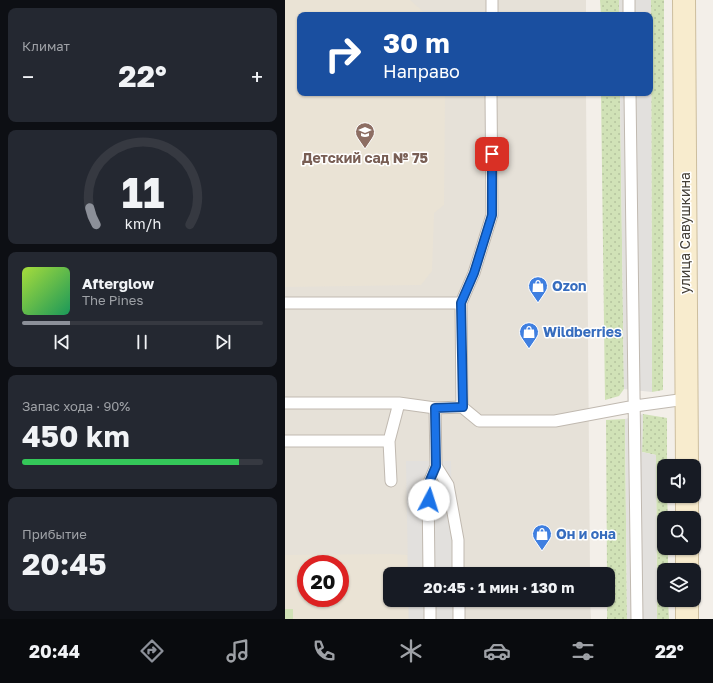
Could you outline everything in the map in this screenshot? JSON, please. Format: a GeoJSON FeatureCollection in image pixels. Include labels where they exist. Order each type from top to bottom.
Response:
{"type":"FeatureCollection","features":[{"type":"Feature","properties":{"kind":"main road","name":"улица Савушкина"},"geometry":{"type":"LineString","coordinates":[[683,0],[687,459]]}},
{"type":"Feature","properties":{"kind":"main road"},"geometry":{"type":"LineString","coordinates":[[687,607],[687,619]]}},
{"type":"Feature","properties":{"kind":"lane"},"geometry":{"type":"LineString","coordinates":[[492,0],[492,12]]}},
{"type":"Feature","properties":{"kind":"lane"},"geometry":{"type":"LineString","coordinates":[[629,0],[629,12]]}},
{"type":"Feature","properties":{"kind":"lane"},"geometry":{"type":"LineString","coordinates":[[463,407],[461,303],[474,273],[492,215],[491,96]]}},
{"type":"Feature","properties":{"kind":"lane"},"geometry":{"type":"LineString","coordinates":[[630,96],[637,619]]}},
{"type":"Feature","properties":{"kind":"lane"},"geometry":{"type":"LineString","coordinates":[[285,303],[461,303]]}},
{"type":"Feature","properties":{"kind":"lane"},"geometry":{"type":"LineString","coordinates":[[285,403],[399,403],[435,408],[463,407],[479,421],[555,421],[635,406],[686,399]]}},
{"type":"Feature","properties":{"kind":"lane"},"geometry":{"type":"LineString","coordinates":[[391,481],[389,441],[399,403]]}},
{"type":"Feature","properties":{"kind":"lane"},"geometry":{"type":"LineString","coordinates":[[429,567],[428,485],[436,466],[435,408]]}},
{"type":"Feature","properties":{"kind":"lane"},"geometry":{"type":"LineString","coordinates":[[285,441],[389,441]]}},
{"type":"Feature","properties":{"kind":"lane"},"geometry":{"type":"LineString","coordinates":[[436,466],[448,485],[458,540],[458,567]]}},
{"type":"Feature","properties":{"kind":"lane"},"geometry":{"type":"LineString","coordinates":[[430,607],[430,619]]}},
{"type":"Feature","properties":{"kind":"lane"},"geometry":{"type":"LineString","coordinates":[[459,607],[459,619]]}},
{"type":"Feature","properties":{"kind":"shaded area"},"geometry":{"type":"Polygon","coordinates":[[[285,0],[586,0],[586,12],[297,12],[297,96],[586,96],[590,567],[383,567],[383,607],[590,607],[591,619],[285,619],[285,0]]]}},
{"type":"Feature","properties":{"kind":"shaded area","name":"Детский сад № 75"},"geometry":{"type":"Polygon","coordinates":[[[285,0],[410,0],[424,12],[297,12],[297,96],[445,96],[444,205],[434,213],[432,271],[421,285],[285,287],[285,0]]]}},
{"type":"Feature","properties":{"kind":"shaded area"},"geometry":{"type":"Polygon","coordinates":[[[619,0],[651,0],[651,12],[619,12],[619,0]]]}},
{"type":"Feature","properties":{"kind":"shaded area"},"geometry":{"type":"Polygon","coordinates":[[[620,96],[651,96],[652,392],[624,389],[620,96]]]}},
{"type":"Feature","properties":{"kind":"shaded area"},"geometry":{"type":"Polygon","coordinates":[[[643,414],[642,452],[656,455],[657,619],[627,619],[625,419],[643,414]]]}},
{"type":"Feature","properties":{"kind":"shaded area"},"geometry":{"type":"Polygon","coordinates":[[[406,461],[451,461],[453,567],[408,567],[406,461]]]}},
{"type":"Feature","properties":{"kind":"shaded area"},"geometry":{"type":"Polygon","coordinates":[[[392,554],[407,555],[408,567],[383,567],[383,607],[408,607],[408,619],[285,619],[285,555],[392,554]]]}},
{"type":"Feature","properties":{"kind":"shaded area"},"geometry":{"type":"Polygon","coordinates":[[[409,607],[453,607],[454,619],[409,619],[409,607]]]}},
{"type":"Feature","properties":{"kind":"green space"},"geometry":{"type":"Polygon","coordinates":[[[600,0],[619,0],[619,12],[601,12],[600,0]]]}},
{"type":"Feature","properties":{"kind":"green space"},"geometry":{"type":"Polygon","coordinates":[[[651,0],[664,0],[663,390],[652,392],[651,96],[653,96],[653,12],[651,12],[651,0]]]}},
{"type":"Feature","properties":{"kind":"green space"},"geometry":{"type":"Polygon","coordinates":[[[601,96],[620,96],[624,389],[619,396],[605,400],[601,96]]]}},
{"type":"Feature","properties":{"kind":"green space"},"geometry":{"type":"Polygon","coordinates":[[[643,414],[667,418],[667,459],[657,459],[657,503],[667,503],[668,511],[657,511],[657,555],[668,555],[668,563],[657,563],[657,607],[668,607],[669,619],[657,619],[656,455],[642,452],[643,414]]]}},
{"type":"Feature","properties":{"kind":"green space"},"geometry":{"type":"Polygon","coordinates":[[[625,419],[627,619],[607,619],[607,607],[615,607],[615,567],[607,567],[606,420],[625,419]]]}},
{"type":"Feature","properties":{"kind":"green space"},"geometry":{"type":"Polygon","coordinates":[[[285,609],[293,609],[293,619],[285,619],[285,609]]]}},
{"type":"Feature","properties":{"kind":"place","name":"Детский сад № 75"},"geometry":{"type":"Point","coordinates":[365,149]}},
{"type":"Feature","properties":{"kind":"place","name":"Ozon"},"geometry":{"type":"Point","coordinates":[538,303]}},
{"type":"Feature","properties":{"kind":"place","name":"Wildberries"},"geometry":{"type":"Point","coordinates":[529,349]}},
{"type":"Feature","properties":{"kind":"place","name":"Он и она"},"geometry":{"type":"Point","coordinates":[542,551]}},
{"type":"Feature","properties":{"kind":"route"},"geometry":{"type":"LineString","coordinates":[[429,500],[428,485],[436,466],[435,408],[463,407],[461,303],[474,273],[492,215],[492,154]]}}]}
